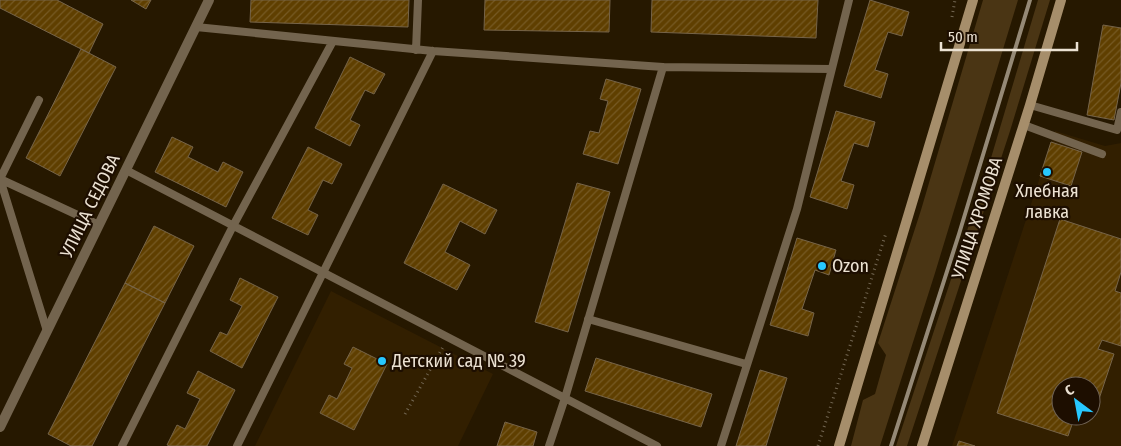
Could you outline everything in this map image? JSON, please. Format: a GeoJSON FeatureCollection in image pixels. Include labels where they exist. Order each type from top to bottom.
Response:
{"type":"FeatureCollection","features":[{"type":"Feature","properties":{"kind":"street","name":"УЛИЦА СЕДОВА"},"geometry":{"type":"LineString","coordinates":[[0,427],[209,0]]}},
{"type":"Feature","properties":{"kind":"street"},"geometry":{"type":"LineString","coordinates":[[839,446],[973,0]]}},
{"type":"Feature","properties":{"kind":"street","name":"УЛИЦА ХРОМОВА"},"geometry":{"type":"LineString","coordinates":[[922,446],[1024,125],[1061,0]]}},
{"type":"Feature","properties":{"kind":"lane"},"geometry":{"type":"LineString","coordinates":[[416,50],[418,0]]}},
{"type":"Feature","properties":{"kind":"lane"},"geometry":{"type":"LineString","coordinates":[[721,446],[797,209],[850,0]]}},
{"type":"Feature","properties":{"kind":"lane"},"geometry":{"type":"LineString","coordinates":[[196,27],[416,50],[663,67],[831,70]]}},
{"type":"Feature","properties":{"kind":"lane"},"geometry":{"type":"LineString","coordinates":[[122,446],[233,226],[333,41]]}},
{"type":"Feature","properties":{"kind":"lane"},"geometry":{"type":"LineString","coordinates":[[237,446],[433,51]]}},
{"type":"Feature","properties":{"kind":"lane"},"geometry":{"type":"LineString","coordinates":[[550,446],[663,67]]}},
{"type":"Feature","properties":{"kind":"lane"},"geometry":{"type":"LineString","coordinates":[[39,100],[0,179],[47,330]]}},
{"type":"Feature","properties":{"kind":"lane"},"geometry":{"type":"LineString","coordinates":[[1030,105],[1117,130],[1121,112]]}},
{"type":"Feature","properties":{"kind":"lane"},"geometry":{"type":"LineString","coordinates":[[1024,125],[1102,154]]}},
{"type":"Feature","properties":{"kind":"lane"},"geometry":{"type":"LineString","coordinates":[[126,170],[657,446]]}},
{"type":"Feature","properties":{"kind":"lane"},"geometry":{"type":"LineString","coordinates":[[0,179],[99,225]]}},
{"type":"Feature","properties":{"kind":"lane"},"geometry":{"type":"LineString","coordinates":[[588,319],[746,364]]}},
{"type":"Feature","properties":{"kind":"path"},"geometry":{"type":"LineString","coordinates":[[950,25],[954,0]]}},
{"type":"Feature","properties":{"kind":"path"},"geometry":{"type":"LineString","coordinates":[[818,446],[888,229]]}},
{"type":"Feature","properties":{"kind":"path"},"geometry":{"type":"LineString","coordinates":[[405,414],[448,337]]}},
{"type":"Feature","properties":{"kind":"shaded area"},"geometry":{"type":"Polygon","coordinates":[[[983,0],[1018,0],[880,446],[851,446],[863,400],[875,394],[886,355],[878,343],[921,210],[983,0]]]}},
{"type":"Feature","properties":{"kind":"shaded area"},"geometry":{"type":"Polygon","coordinates":[[[1038,0],[1050,0],[1010,131],[907,446],[896,446],[991,158],[1038,0]]]}},
{"type":"Feature","properties":{"kind":"shaded area"},"geometry":{"type":"Polygon","coordinates":[[[1055,131],[1105,146],[1121,143],[1121,446],[952,446],[1055,131]]]}},
{"type":"Feature","properties":{"kind":"shaded area","name":"Детский сад № 39"},"geometry":{"type":"Polygon","coordinates":[[[331,291],[493,374],[458,446],[255,446],[331,291]]]}},
{"type":"Feature","properties":{"kind":"building"},"geometry":{"type":"Polygon","coordinates":[[[0,0],[57,0],[103,24],[89,53],[0,8],[0,0]]]}},
{"type":"Feature","properties":{"kind":"building"},"geometry":{"type":"Polygon","coordinates":[[[131,0],[151,0],[146,9],[131,0]]]}},
{"type":"Feature","properties":{"kind":"building"},"geometry":{"type":"Polygon","coordinates":[[[251,0],[409,0],[408,27],[250,22],[251,0]]]}},
{"type":"Feature","properties":{"kind":"building"},"geometry":{"type":"Polygon","coordinates":[[[485,0],[610,0],[609,32],[484,30],[485,0]]]}},
{"type":"Feature","properties":{"kind":"building"},"geometry":{"type":"Polygon","coordinates":[[[652,0],[818,0],[816,38],[651,32],[652,0]]]}},
{"type":"Feature","properties":{"kind":"building"},"geometry":{"type":"Polygon","coordinates":[[[870,0],[909,12],[902,36],[888,32],[875,70],[888,74],[881,98],[844,86],[870,0]]]}},
{"type":"Feature","properties":{"kind":"building"},"geometry":{"type":"Polygon","coordinates":[[[1103,25],[1121,28],[1121,83],[1114,120],[1087,115],[1103,25]]]}},
{"type":"Feature","properties":{"kind":"building"},"geometry":{"type":"Polygon","coordinates":[[[81,49],[116,67],[60,176],[26,158],[81,49]]]}},
{"type":"Feature","properties":{"kind":"building"},"geometry":{"type":"Polygon","coordinates":[[[350,57],[385,74],[374,94],[365,90],[350,120],[360,125],[350,146],[315,128],[350,57]]]}},
{"type":"Feature","properties":{"kind":"building"},"geometry":{"type":"Polygon","coordinates":[[[606,79],[641,89],[618,164],[583,154],[590,131],[599,133],[608,101],[600,99],[606,79]]]}},
{"type":"Feature","properties":{"kind":"building"},"geometry":{"type":"Polygon","coordinates":[[[836,111],[875,122],[868,147],[854,143],[841,181],[854,185],[847,209],[810,197],[836,111]]]}},
{"type":"Feature","properties":{"kind":"building"},"geometry":{"type":"Polygon","coordinates":[[[172,137],[193,147],[188,157],[218,172],[223,162],[243,172],[226,207],[155,172],[172,137]]]}},
{"type":"Feature","properties":{"kind":"building"},"geometry":{"type":"Polygon","coordinates":[[[1051,142],[1082,152],[1071,186],[1040,176],[1051,142]]]}},
{"type":"Feature","properties":{"kind":"building"},"geometry":{"type":"Polygon","coordinates":[[[308,147],[342,164],[332,184],[323,180],[308,210],[318,215],[308,235],[272,218],[308,147]]]}},
{"type":"Feature","properties":{"kind":"building"},"geometry":{"type":"Polygon","coordinates":[[[577,183],[610,192],[568,332],[535,322],[577,183]]]}},
{"type":"Feature","properties":{"kind":"building"},"geometry":{"type":"Polygon","coordinates":[[[443,184],[497,210],[485,234],[460,221],[445,252],[470,265],[457,290],[404,263],[443,184]]]}},
{"type":"Feature","properties":{"kind":"building"},"geometry":{"type":"Polygon","coordinates":[[[1060,219],[1121,239],[1121,272],[1115,291],[1121,293],[1121,346],[1102,340],[1098,349],[1114,354],[1101,393],[1101,376],[1051,376],[1051,426],[1072,426],[1068,436],[997,413],[1060,219]]]}},
{"type":"Feature","properties":{"kind":"building"},"geometry":{"type":"Polygon","coordinates":[[[154,226],[194,246],[165,303],[125,283],[154,226]]]}},
{"type":"Feature","properties":{"kind":"building"},"geometry":{"type":"Polygon","coordinates":[[[797,238],[836,250],[829,275],[815,270],[802,309],[814,313],[808,336],[770,325],[797,238]]]}},
{"type":"Feature","properties":{"kind":"building"},"geometry":{"type":"Polygon","coordinates":[[[240,278],[278,297],[242,368],[210,351],[220,332],[227,335],[242,306],[230,300],[240,278]]]}},
{"type":"Feature","properties":{"kind":"building"},"geometry":{"type":"Polygon","coordinates":[[[125,283],[165,303],[92,446],[71,446],[48,434],[125,283]]]}},
{"type":"Feature","properties":{"kind":"building"},"geometry":{"type":"Polygon","coordinates":[[[353,347],[387,364],[354,430],[320,413],[329,395],[337,399],[352,368],[344,364],[353,347]]]}},
{"type":"Feature","properties":{"kind":"building"},"geometry":{"type":"Polygon","coordinates":[[[596,358],[712,394],[701,427],[585,391],[596,358]]]}},
{"type":"Feature","properties":{"kind":"building"},"geometry":{"type":"Polygon","coordinates":[[[760,370],[787,378],[766,446],[736,446],[760,370]]]}},
{"type":"Feature","properties":{"kind":"building"},"geometry":{"type":"Polygon","coordinates":[[[198,371],[235,390],[207,446],[167,445],[177,425],[185,429],[200,399],[187,393],[198,371]]]}},
{"type":"Feature","properties":{"kind":"building"},"geometry":{"type":"Polygon","coordinates":[[[505,422],[537,432],[533,446],[497,446],[505,422]]]}},
{"type":"Feature","properties":{"kind":"building"},"geometry":{"type":"Polygon","coordinates":[[[959,441],[975,446],[957,446],[959,441]]]}},
{"type":"Feature","properties":{"kind":"railway"},"geometry":{"type":"LineString","coordinates":[[891,446],[959,234],[1030,0]]}},
{"type":"Feature","properties":{"kind":"place","name":"Хлебная лавка"},"geometry":{"type":"Point","coordinates":[1047,172]}},
{"type":"Feature","properties":{"kind":"place","name":"Ozon"},"geometry":{"type":"Point","coordinates":[822,266]}},
{"type":"Feature","properties":{"kind":"place","name":"Детский сад № 39"},"geometry":{"type":"Point","coordinates":[382,361]}}]}
